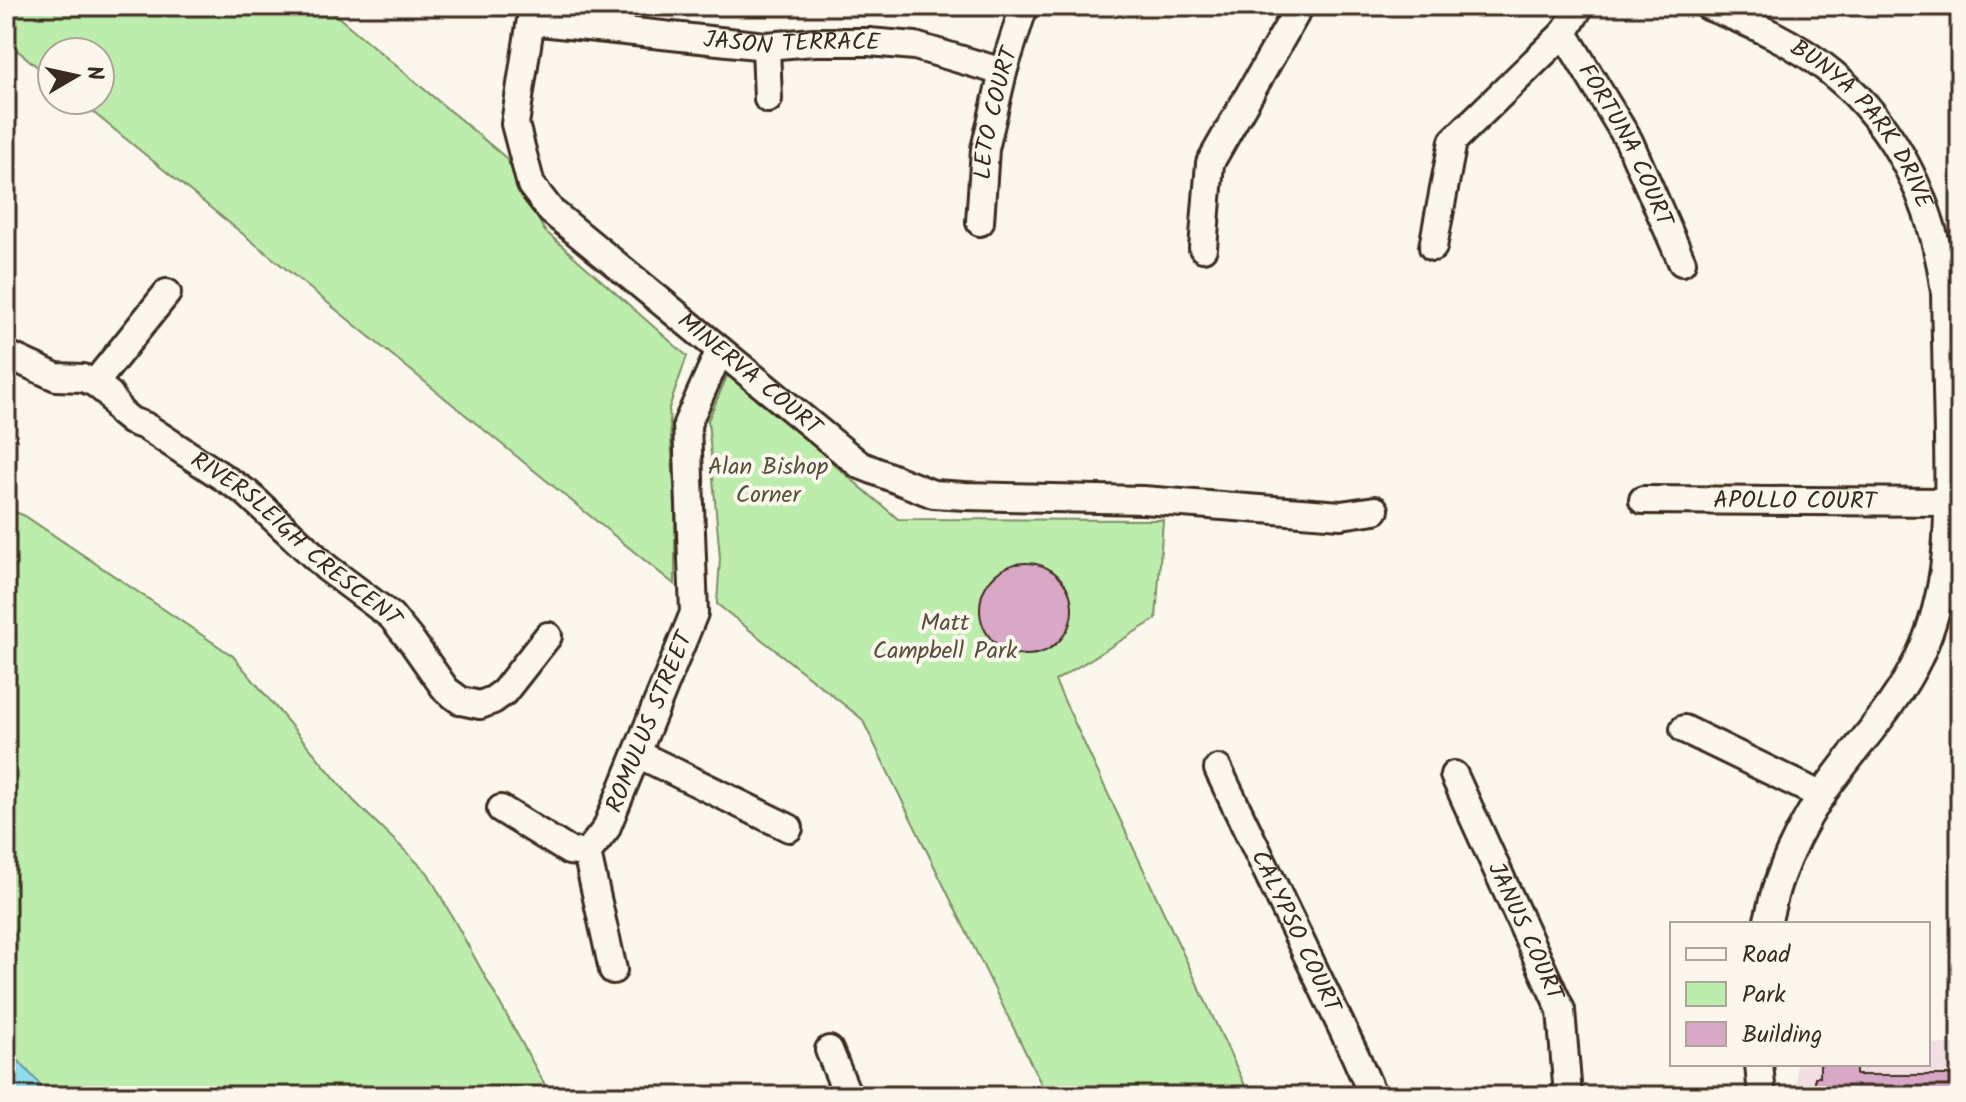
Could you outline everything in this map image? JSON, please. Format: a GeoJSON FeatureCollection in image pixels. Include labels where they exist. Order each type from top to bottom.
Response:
{"type":"FeatureCollection","features":[{"type":"Feature","properties":{"kind":"street","name":"LETO COURT"},"geometry":{"type":"LineString","coordinates":[[980,222],[985,149],[1003,72],[1024,6]]}},
{"type":"Feature","properties":{"kind":"street"},"geometry":{"type":"LineString","coordinates":[[1203,248],[1210,163],[1300,6]]}},
{"type":"Feature","properties":{"kind":"street"},"geometry":{"type":"LineString","coordinates":[[1433,247],[1453,141],[1564,33],[1580,6]]}},
{"type":"Feature","properties":{"kind":"street","name":"BUNYA PARK DRIVE"},"geometry":{"type":"LineString","coordinates":[[1708,6],[1735,11],[1830,71],[1886,130],[1919,188],[1934,231],[1945,292],[1949,502],[1945,572],[1935,619],[1919,658],[1901,690],[1822,796],[1800,832],[1780,877],[1768,922]]}},
{"type":"Feature","properties":{"kind":"street","name":"JASON TERRACE"},"geometry":{"type":"LineString","coordinates":[[532,14],[766,46],[869,42],[915,46],[1003,72]]}},
{"type":"Feature","properties":{"kind":"street","name":"MINERVA COURT"},"geometry":{"type":"LineString","coordinates":[[532,14],[515,124],[531,185],[551,211],[860,465],[933,494],[1143,500],[1341,515],[1375,510]]}},
{"type":"Feature","properties":{"kind":"street","name":"FORTUNA COURT"},"geometry":{"type":"LineString","coordinates":[[1564,33],[1629,141],[1682,262]]}},
{"type":"Feature","properties":{"kind":"street"},"geometry":{"type":"LineString","coordinates":[[766,46],[768,99]]}},
{"type":"Feature","properties":{"kind":"street"},"geometry":{"type":"LineString","coordinates":[[6,354],[56,377],[83,378],[95,383],[167,293]]}},
{"type":"Feature","properties":{"kind":"street","name":"ROMULUS STREET"},"geometry":{"type":"LineString","coordinates":[[587,853],[606,829],[694,613],[687,424],[720,350]]}},
{"type":"Feature","properties":{"kind":"street","name":"RIVERSLEIGH CRESCENT"},"geometry":{"type":"LineString","coordinates":[[95,383],[110,395],[120,412],[131,421],[145,426],[247,493],[327,568],[391,616],[446,690],[461,701],[480,705],[504,692],[548,636]]}},
{"type":"Feature","properties":{"kind":"street","name":"APOLLO COURT"},"geometry":{"type":"LineString","coordinates":[[1643,500],[1949,502]]}},
{"type":"Feature","properties":{"kind":"street"},"geometry":{"type":"LineString","coordinates":[[1684,729],[1822,796]]}},
{"type":"Feature","properties":{"kind":"street"},"geometry":{"type":"LineString","coordinates":[[638,754],[789,828]]}},
{"type":"Feature","properties":{"kind":"street","name":"CALYPSO COURT"},"geometry":{"type":"LineString","coordinates":[[1218,769],[1373,1096]]}},
{"type":"Feature","properties":{"kind":"street","name":"JANUS COURT"},"geometry":{"type":"LineString","coordinates":[[1454,775],[1561,1010],[1568,1096]]}},
{"type":"Feature","properties":{"kind":"street"},"geometry":{"type":"LineString","coordinates":[[501,809],[569,851],[587,853],[613,970]]}},
{"type":"Feature","properties":{"kind":"street"},"geometry":{"type":"LineString","coordinates":[[829,1050],[848,1096]]}},
{"type":"Feature","properties":{"kind":"street"},"geometry":{"type":"LineString","coordinates":[[1759,1066],[1762,1096]]}},
{"type":"Feature","properties":{"kind":"shaded area"},"geometry":{"type":"Polygon","coordinates":[[[1930,1044],[1960,1044],[1960,1096],[1797,1096],[1796,1066],[1930,1066],[1930,1044]]]}},
{"type":"Feature","properties":{"kind":"green space"},"geometry":{"type":"Polygon","coordinates":[[[6,6],[325,6],[506,158],[544,230],[687,356],[669,408],[675,503],[675,585],[98,116],[116,116],[116,36],[36,36],[36,66],[6,41],[6,6]]]}},
{"type":"Feature","properties":{"kind":"green space","name":"Matt Campbell Park"},"geometry":{"type":"Polygon","coordinates":[[[731,367],[837,467],[898,519],[1163,520],[1156,619],[1055,681],[1250,1096],[1047,1096],[862,719],[717,604],[720,558],[708,420],[731,367]]]}},
{"type":"Feature","properties":{"kind":"green space"},"geometry":{"type":"Polygon","coordinates":[[[6,508],[25,516],[233,656],[353,800],[428,873],[544,1083],[546,1096],[6,1096],[6,508]]]}},
{"type":"Feature","properties":{"kind":"water"},"geometry":{"type":"Polygon","coordinates":[[[6,1047],[37,1081],[45,1096],[10,1096],[6,1091],[6,1047]]]}},
{"type":"Feature","properties":{"kind":"building"},"geometry":{"type":"Polygon","coordinates":[[[1017,563],[1035,563],[1052,570],[1065,583],[1072,609],[1065,635],[1052,648],[1035,655],[1017,655],[1000,648],[987,635],[980,618],[980,600],[987,583],[1000,570],[1017,563]]]}},
{"type":"Feature","properties":{"kind":"building"},"geometry":{"type":"Polygon","coordinates":[[[1820,1066],[1856,1066],[1856,1075],[1960,1075],[1960,1096],[1815,1096],[1815,1077],[1820,1077],[1820,1066]]]}},
{"type":"Feature","properties":{"kind":"park label","name":"Alan Bishop Corner"},"geometry":{"type":"Point","coordinates":[768,481]}}]}
